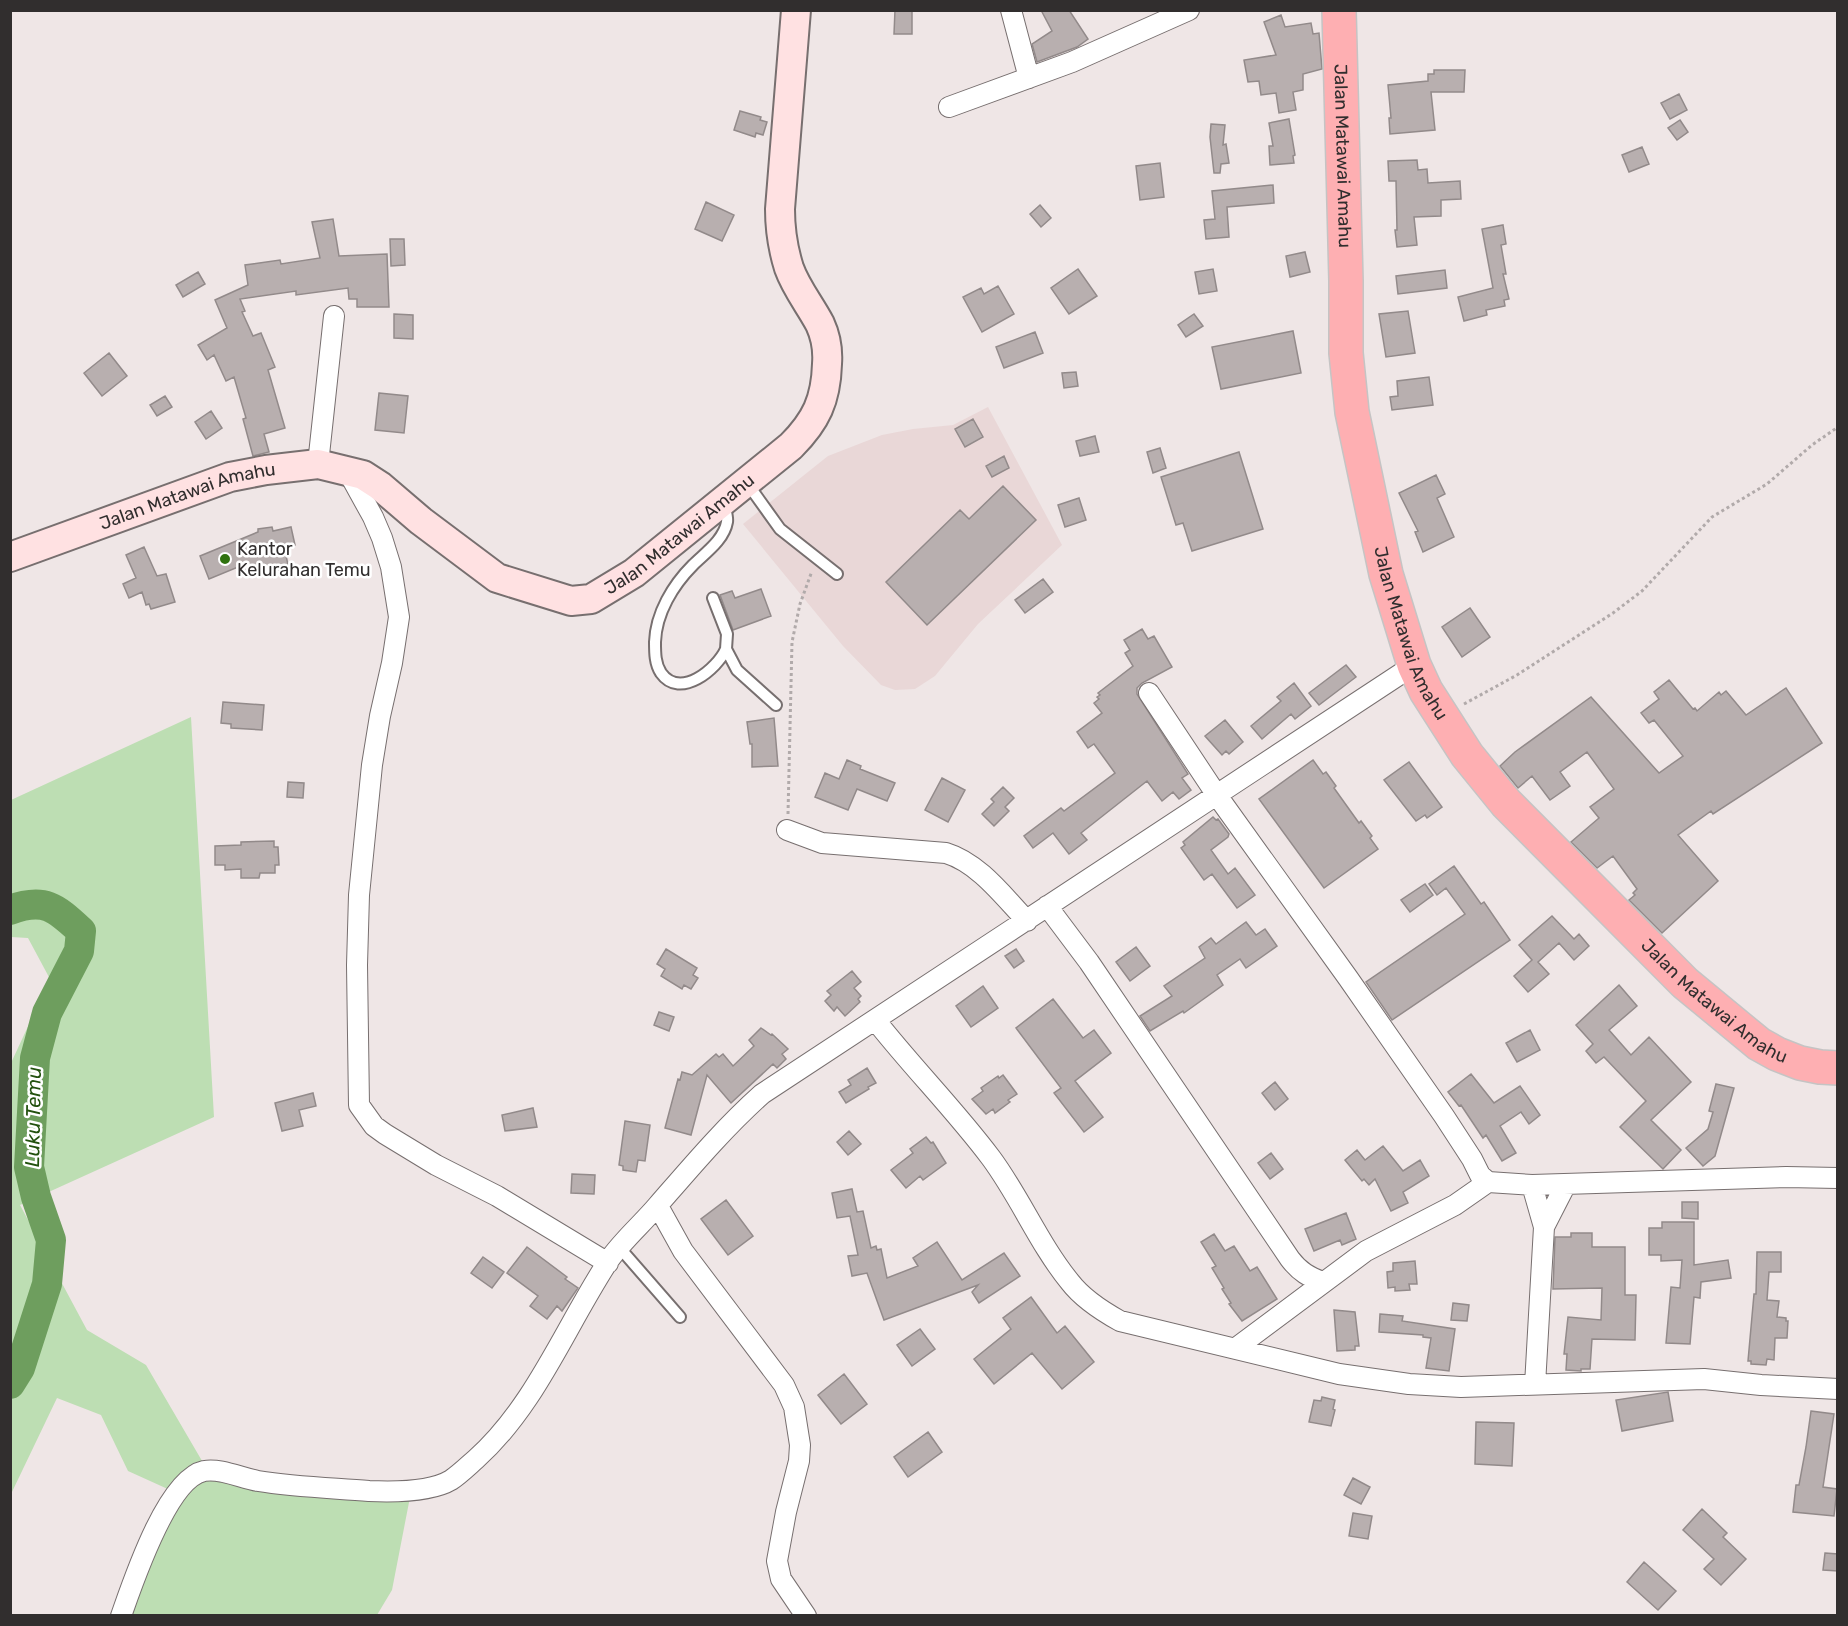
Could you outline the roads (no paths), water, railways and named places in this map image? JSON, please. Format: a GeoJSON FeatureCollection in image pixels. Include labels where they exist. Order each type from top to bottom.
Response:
{"type":"FeatureCollection","features":[{"type":"Feature","properties":{"kind":"highway","name":"Jalan Matawai Amahu"},"geometry":{"type":"LineString","coordinates":[[1338,10],[1346,353],[1352,412],[1386,574],[1414,665],[1426,691],[1467,756],[1506,803],[1685,983],[1759,1044],[1800,1063],[1838,1068]]}},
{"type":"Feature","properties":{"kind":"main road","name":"Jalan Matawai Amahu"},"geometry":{"type":"LineString","coordinates":[[10,557],[230,477],[318,464],[363,475],[497,578],[570,601],[591,599],[634,573],[785,452],[806,432],[823,399],[827,383],[826,341],[821,326],[799,290],[789,267],[780,227],[796,10]]}},
{"type":"Feature","properties":{"kind":"street"},"geometry":{"type":"LineString","coordinates":[[1011,10],[1029,78]]}},
{"type":"Feature","properties":{"kind":"street"},"geometry":{"type":"LineString","coordinates":[[949,107],[1072,62],[1188,10]]}},
{"type":"Feature","properties":{"kind":"street"},"geometry":{"type":"LineString","coordinates":[[318,464],[334,316]]}},
{"type":"Feature","properties":{"kind":"street"},"geometry":{"type":"LineString","coordinates":[[347,470],[382,538],[391,567],[399,617],[372,765],[359,895],[357,965],[359,1105],[374,1126],[436,1165],[613,1255]]}},
{"type":"Feature","properties":{"kind":"street"},"geometry":{"type":"LineString","coordinates":[[121,1616],[164,1511],[179,1487],[202,1471],[214,1471],[292,1486],[377,1491],[408,1490],[450,1480],[485,1450],[509,1424],[551,1360],[613,1255],[732,1121],[762,1094],[1414,665]]}},
{"type":"Feature","properties":{"kind":"street"},"geometry":{"type":"LineString","coordinates":[[1149,693],[1216,794],[1444,1116],[1480,1175],[1488,1182],[1533,1185],[1786,1177],[1838,1178]]}},
{"type":"Feature","properties":{"kind":"street"},"geometry":{"type":"LineString","coordinates":[[787,830],[822,843],[946,853],[957,856],[979,873],[1027,921]]}},
{"type":"Feature","properties":{"kind":"street"},"geometry":{"type":"LineString","coordinates":[[1047,906],[1149,1049],[1290,1259],[1307,1276],[1323,1282]]}},
{"type":"Feature","properties":{"kind":"street"},"geometry":{"type":"LineString","coordinates":[[876,1020],[976,1138],[1004,1176],[1071,1284],[1102,1311],[1120,1321],[1339,1374],[1409,1384],[1461,1387],[1704,1379],[1838,1389]]}},
{"type":"Feature","properties":{"kind":"street"},"geometry":{"type":"LineString","coordinates":[[1236,1348],[1366,1251],[1455,1205],[1488,1182]]}},
{"type":"Feature","properties":{"kind":"street"},"geometry":{"type":"LineString","coordinates":[[1544,1227],[1566,1184]]}},
{"type":"Feature","properties":{"kind":"street"},"geometry":{"type":"LineString","coordinates":[[1533,1185],[1544,1227],[1535,1385]]}},
{"type":"Feature","properties":{"kind":"street"},"geometry":{"type":"LineString","coordinates":[[658,1206],[683,1251],[784,1385],[794,1407],[800,1445],[799,1461],[777,1561],[781,1579],[806,1616]]}},
{"type":"Feature","properties":{"kind":"lane"},"geometry":{"type":"LineString","coordinates":[[746,483],[780,529],[837,574]]}},
{"type":"Feature","properties":{"kind":"lane"},"geometry":{"type":"LineString","coordinates":[[713,598],[727,634],[726,649],[719,662],[700,677],[685,684],[668,681],[656,663],[656,633],[669,595],[679,580],[714,546],[722,533],[727,521],[723,500]]}},
{"type":"Feature","properties":{"kind":"lane"},"geometry":{"type":"LineString","coordinates":[[726,649],[737,670]]}},
{"type":"Feature","properties":{"kind":"lane"},"geometry":{"type":"LineString","coordinates":[[719,662],[737,670],[776,705]]}},
{"type":"Feature","properties":{"kind":"lane"},"geometry":{"type":"LineString","coordinates":[[613,1255],[680,1317]]}},
{"type":"Feature","properties":{"kind":"waterway","name":"Luku Temu"},"geometry":{"type":"LineString","coordinates":[[10,910],[32,905],[49,907],[81,931],[79,951],[47,1013],[35,1058],[29,1167],[36,1197],[51,1240],[47,1284],[20,1368],[10,1384]]}},
{"type":"Feature","properties":{"kind":"place","name":"Kantor Kelurahan Temu"},"geometry":{"type":"Point","coordinates":[225,559]}}]}
